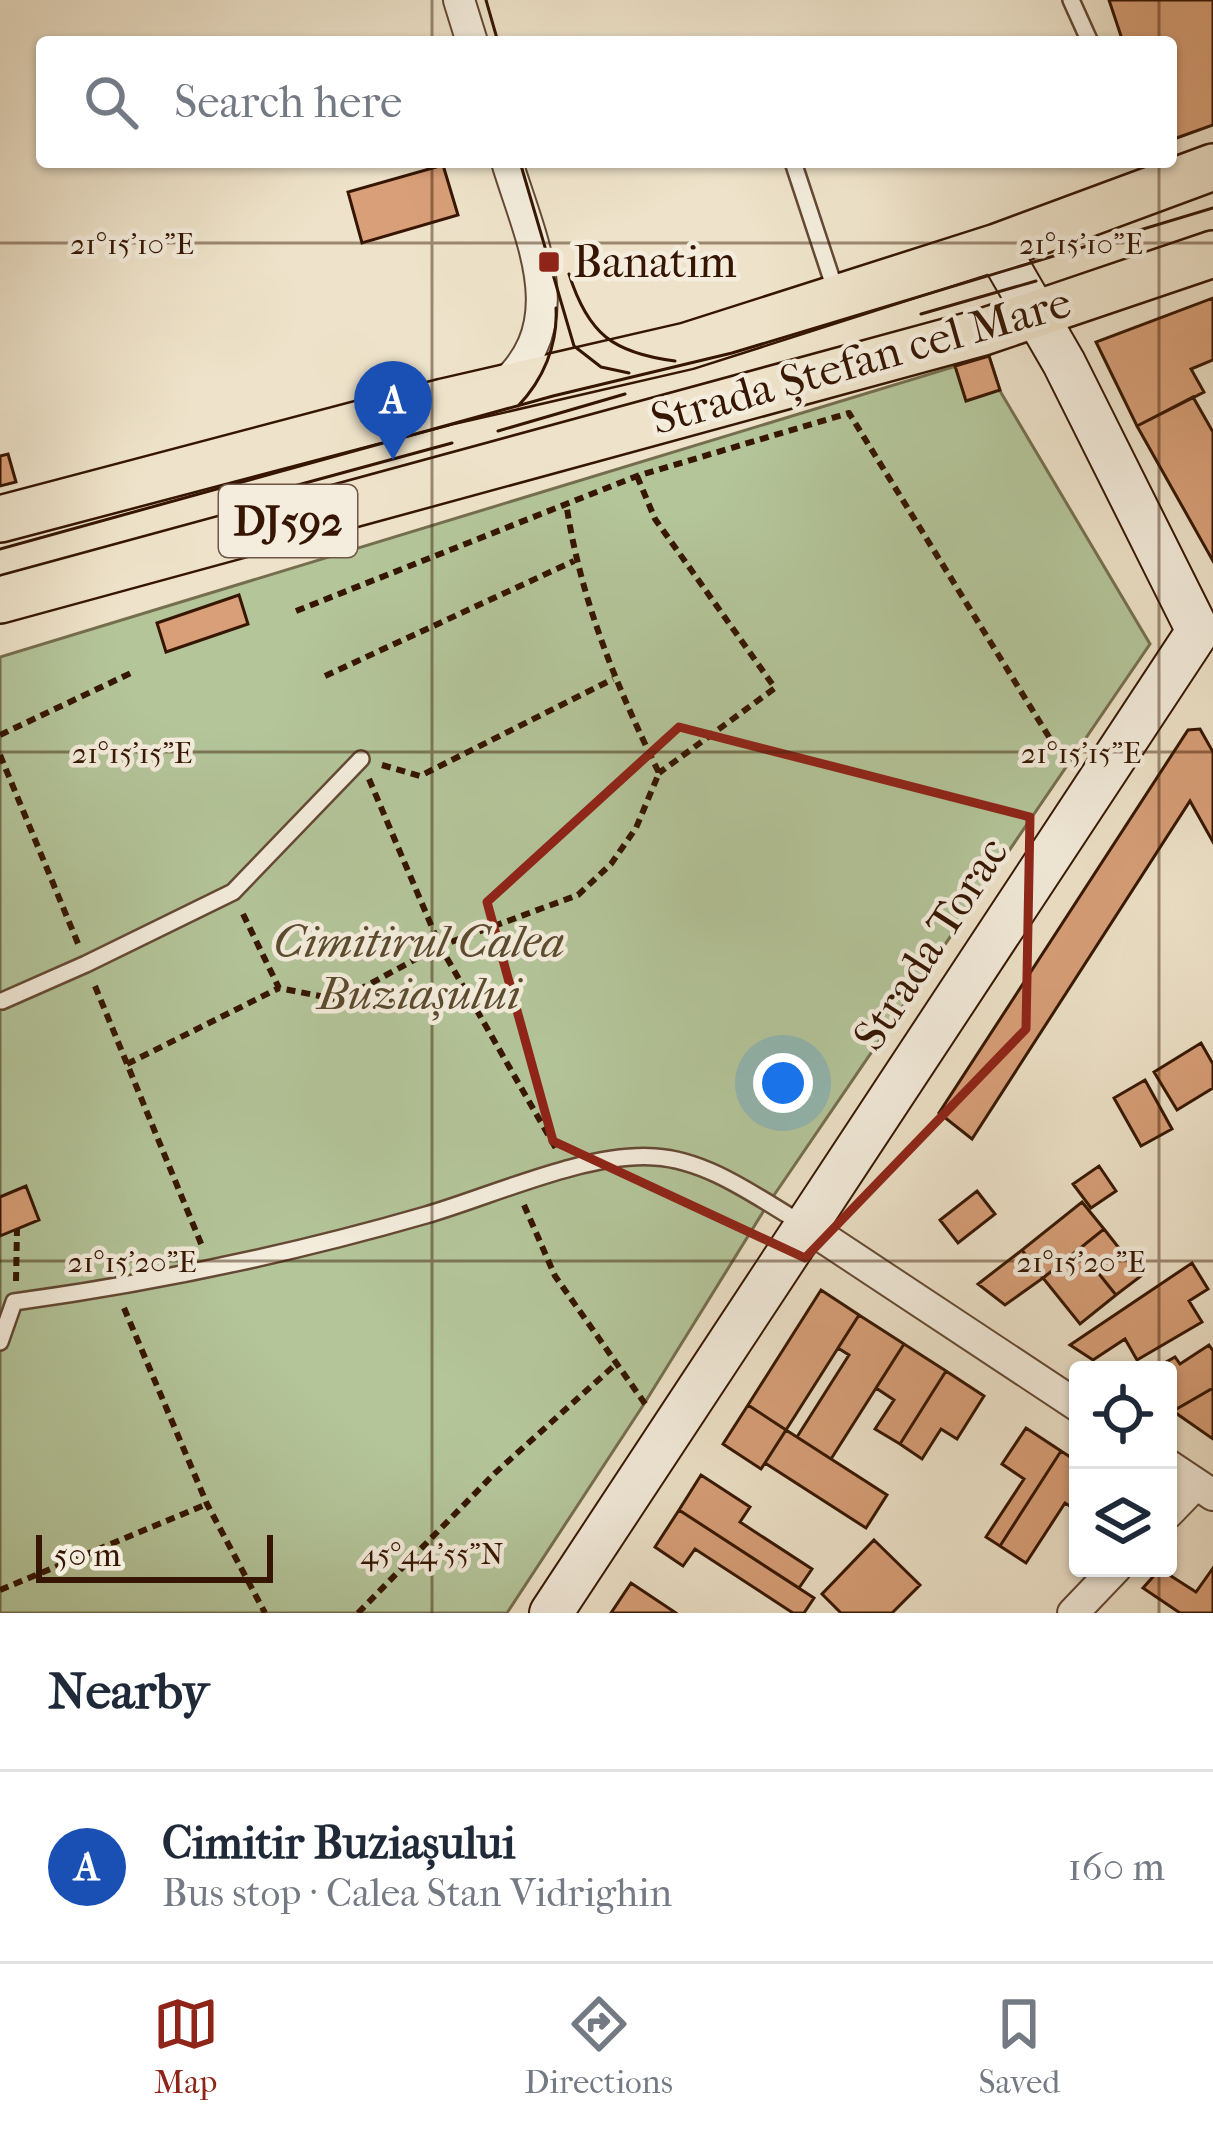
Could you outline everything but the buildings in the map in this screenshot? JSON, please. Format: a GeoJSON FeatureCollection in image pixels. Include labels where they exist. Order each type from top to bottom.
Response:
{"type":"FeatureCollection","features":[{"type":"Feature","properties":{"kind":"main road","name":"Strada Ștefan cel Mare"},"geometry":{"type":"LineString","coordinates":[[499,389],[687,346],[998,247],[1147,180],[1213,167]]}},
{"type":"Feature","properties":{"kind":"main road","name":"Strada Ștefan cel Mare"},"geometry":{"type":"LineString","coordinates":[[0,600],[1036,315],[1213,254]]}},
{"type":"Feature","properties":{"kind":"main road","name":"DJ592"},"geometry":{"type":"LineString","coordinates":[[0,519],[499,389]]}},
{"type":"Feature","properties":{"kind":"street"},"geometry":{"type":"LineString","coordinates":[[459,0],[470,36]]}},
{"type":"Feature","properties":{"kind":"street"},"geometry":{"type":"LineString","coordinates":[[499,389],[519,372],[532,352],[544,313],[535,253],[509,168]]}},
{"type":"Feature","properties":{"kind":"street"},"geometry":{"type":"LineString","coordinates":[[998,247],[1205,645]]}},
{"type":"Feature","properties":{"kind":"street","name":"Strada Torac"},"geometry":{"type":"LineString","coordinates":[[551,1613],[806,1226],[1205,645]]}},
{"type":"Feature","properties":{"kind":"street"},"geometry":{"type":"LineString","coordinates":[[806,1226],[1069,1400]]}},
{"type":"Feature","properties":{"kind":"street"},"geometry":{"type":"LineString","coordinates":[[1174,1469],[1204,1489],[1177,1507]]}},
{"type":"Feature","properties":{"kind":"street"},"geometry":{"type":"LineString","coordinates":[[1073,1613],[1107,1577]]}},
{"type":"Feature","properties":{"kind":"lane"},"geometry":{"type":"LineString","coordinates":[[1071,0],[1087,36]]}},
{"type":"Feature","properties":{"kind":"lane"},"geometry":{"type":"LineString","coordinates":[[795,168],[838,298]]}},
{"type":"Feature","properties":{"kind":"lane"},"geometry":{"type":"LineString","coordinates":[[2,1001],[232,892],[361,759]]}},
{"type":"Feature","properties":{"kind":"lane"},"geometry":{"type":"LineString","coordinates":[[0,1342],[14,1303],[211,1268],[425,1216],[568,1168],[649,1156],[682,1160],[806,1226]]}},
{"type":"Feature","properties":{"kind":"path"},"geometry":{"type":"LineString","coordinates":[[296,611],[637,476],[849,413],[1054,745]]}},
{"type":"Feature","properties":{"kind":"path"},"geometry":{"type":"LineString","coordinates":[[127,1064],[279,988],[340,1000],[440,946],[578,895],[611,864],[636,829],[659,773],[776,688],[655,519],[637,476]]}},
{"type":"Feature","properties":{"kind":"path"},"geometry":{"type":"LineString","coordinates":[[566,502],[574,561],[613,679],[659,773]]}},
{"type":"Feature","properties":{"kind":"path"},"geometry":{"type":"LineString","coordinates":[[325,676],[574,561]]}},
{"type":"Feature","properties":{"kind":"path"},"geometry":{"type":"LineString","coordinates":[[0,736],[131,673]]}},
{"type":"Feature","properties":{"kind":"path"},"geometry":{"type":"LineString","coordinates":[[361,759],[420,776],[613,679]]}},
{"type":"Feature","properties":{"kind":"path"},"geometry":{"type":"LineString","coordinates":[[0,755],[211,1268]]}},
{"type":"Feature","properties":{"kind":"path"},"geometry":{"type":"LineString","coordinates":[[361,759],[440,946],[568,1168]]}},
{"type":"Feature","properties":{"kind":"path"},"geometry":{"type":"LineString","coordinates":[[232,892],[279,988]]}},
{"type":"Feature","properties":{"kind":"path"},"geometry":{"type":"LineString","coordinates":[[516,1186],[554,1276],[644,1404],[674,1427]]}},
{"type":"Feature","properties":{"kind":"path"},"geometry":{"type":"LineString","coordinates":[[14,1303],[17,1229]]}},
{"type":"Feature","properties":{"kind":"path"},"geometry":{"type":"LineString","coordinates":[[116,1288],[207,1504],[265,1613]]}},
{"type":"Feature","properties":{"kind":"path"},"geometry":{"type":"LineString","coordinates":[[358,1613],[494,1474],[617,1363]]}},
{"type":"Feature","properties":{"kind":"path"},"geometry":{"type":"LineString","coordinates":[[0,1590],[207,1504]]}},
{"type":"Feature","properties":{"kind":"highlighted area"},"geometry":{"type":"Polygon","coordinates":[[[679,727],[1030,817],[1026,1029],[805,1258],[553,1141],[487,902],[679,727]]]}},
{"type":"Feature","properties":{"kind":"green space","name":"Cimitirul Calea Buziașului"},"geometry":{"type":"Polygon","coordinates":[[[989,356],[1000,391],[1150,644],[768,1204],[507,1613],[0,1613],[0,657],[989,356]]]}},
{"type":"Feature","properties":{"kind":"tram line"},"geometry":{"type":"LineString","coordinates":[[486,0],[496,36]]}},
{"type":"Feature","properties":{"kind":"tram line"},"geometry":{"type":"LineString","coordinates":[[522,168],[574,346],[601,367],[629,373]]}},
{"type":"Feature","properties":{"kind":"tram line"},"geometry":{"type":"LineString","coordinates":[[0,549],[553,396],[732,353],[1213,208]]}},
{"type":"Feature","properties":{"kind":"tram line"},"geometry":{"type":"LineString","coordinates":[[569,274],[585,312],[606,337],[635,352],[675,361]]}},
{"type":"Feature","properties":{"kind":"tram line"},"geometry":{"type":"LineString","coordinates":[[921,314],[1036,281]]}},
{"type":"Feature","properties":{"kind":"tram line"},"geometry":{"type":"LineString","coordinates":[[518,406],[547,361],[556,308]]}},
{"type":"Feature","properties":{"kind":"tram line"},"geometry":{"type":"LineString","coordinates":[[498,431],[625,394]]}},
{"type":"Feature","properties":{"kind":"tram line"},"geometry":{"type":"LineString","coordinates":[[261,495],[452,443]]}},
{"type":"Feature","properties":{"kind":"place","name":"Banatim"},"geometry":{"type":"Point","coordinates":[549,262]}},
{"type":"Feature","properties":{"kind":"place","name":"Cimitir Buziașului"},"geometry":{"type":"Point","coordinates":[393,460]}}]}
